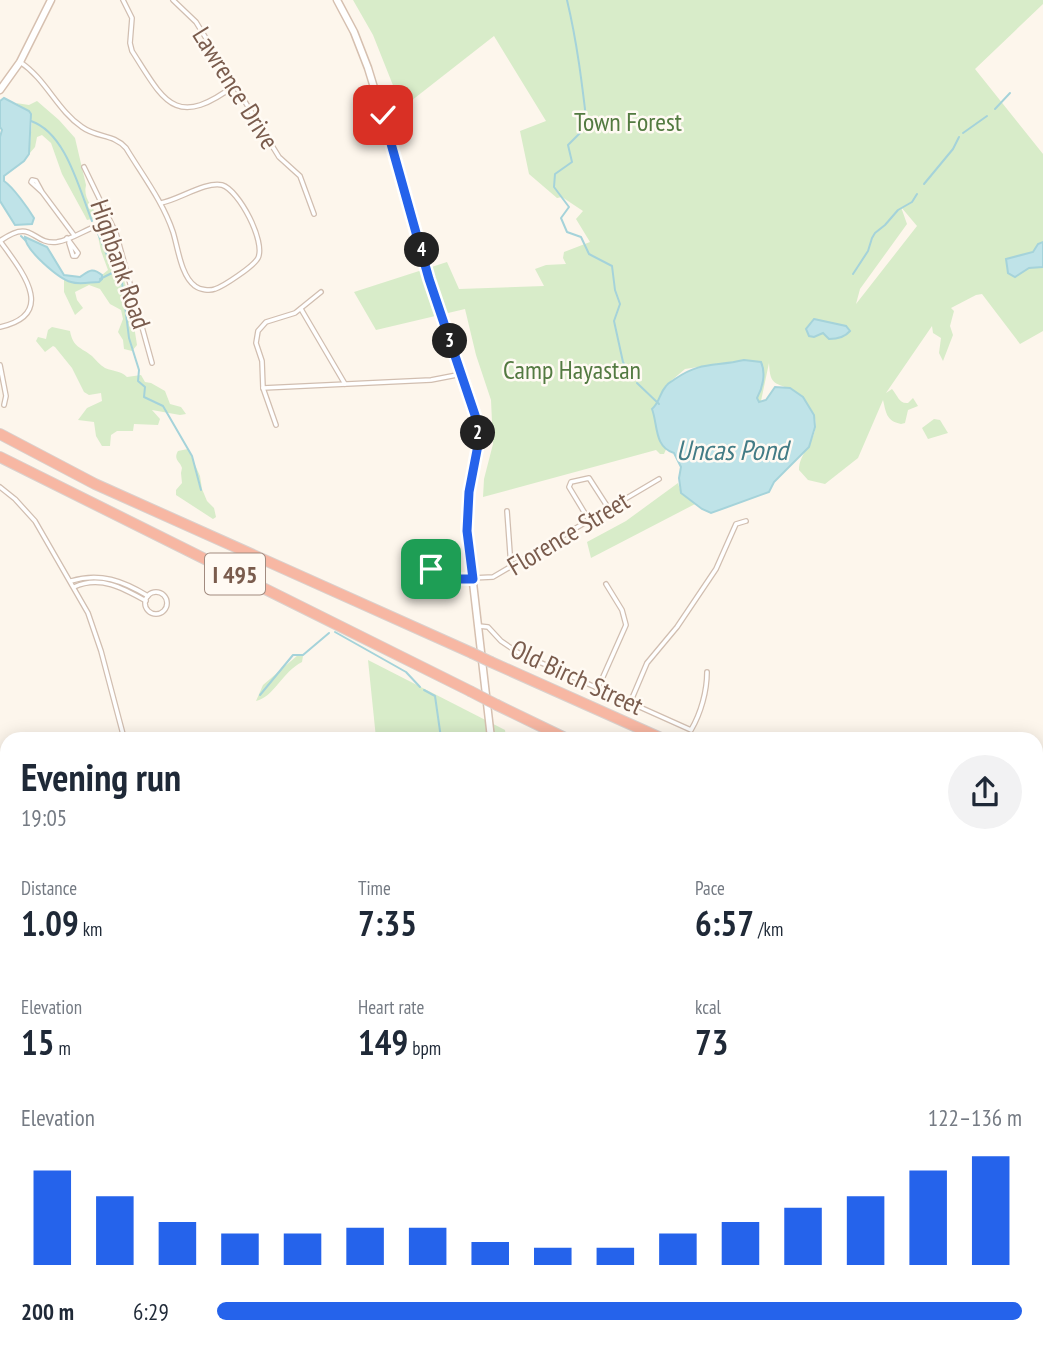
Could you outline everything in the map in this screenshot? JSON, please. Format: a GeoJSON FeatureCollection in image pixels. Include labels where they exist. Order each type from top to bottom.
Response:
{"type":"FeatureCollection","features":[{"type":"Feature","properties":{"kind":"highway","name":"I 495"},"geometry":{"type":"LineString","coordinates":[[0,434],[95,484],[648,732]]}},
{"type":"Feature","properties":{"kind":"highway","name":"I 495"},"geometry":{"type":"LineString","coordinates":[[0,457],[553,732]]}},
{"type":"Feature","properties":{"kind":"main road"},"geometry":{"type":"LineString","coordinates":[[0,90],[20,62],[51,0]]}},
{"type":"Feature","properties":{"kind":"main road"},"geometry":{"type":"LineString","coordinates":[[337,0],[354,32],[368,68],[436,300],[473,407],[478,433],[478,453],[469,492],[467,523],[490,732]]}},
{"type":"Feature","properties":{"kind":"street"},"geometry":{"type":"LineString","coordinates":[[123,0],[133,23],[130,43],[132,51],[162,97],[172,105],[189,108],[203,105],[234,85]]}},
{"type":"Feature","properties":{"kind":"street","name":"Lawrence Drive"},"geometry":{"type":"LineString","coordinates":[[173,0],[196,22],[279,157],[300,176],[314,214]]}},
{"type":"Feature","properties":{"kind":"street"},"geometry":{"type":"LineString","coordinates":[[20,62],[31,70],[71,119],[82,128],[94,134],[112,137],[123,144],[161,203],[185,273],[194,286],[214,290],[232,280],[258,258],[261,244],[255,230],[232,191],[223,185],[203,188],[161,203]]}},
{"type":"Feature","properties":{"kind":"street","name":"Highbank Road"},"geometry":{"type":"LineString","coordinates":[[84,167],[107,212],[126,266],[152,363]]}},
{"type":"Feature","properties":{"kind":"street"},"geometry":{"type":"LineString","coordinates":[[42,192],[74,235]]}},
{"type":"Feature","properties":{"kind":"street"},"geometry":{"type":"LineString","coordinates":[[0,327],[22,318],[29,305],[31,291],[26,277],[0,241],[23,230],[49,241],[68,241],[74,235],[95,225],[110,223]]}},
{"type":"Feature","properties":{"kind":"street"},"geometry":{"type":"LineString","coordinates":[[275,425],[263,388],[262,361],[256,344],[258,331],[265,322],[289,316],[321,292]]}},
{"type":"Feature","properties":{"kind":"street"},"geometry":{"type":"LineString","coordinates":[[301,309],[345,384]]}},
{"type":"Feature","properties":{"kind":"street"},"geometry":{"type":"LineString","coordinates":[[0,365],[6,396],[4,405]]}},
{"type":"Feature","properties":{"kind":"street"},"geometry":{"type":"LineString","coordinates":[[263,388],[431,380],[462,374]]}},
{"type":"Feature","properties":{"kind":"street"},"geometry":{"type":"LineString","coordinates":[[589,521],[569,484],[589,478],[608,509]]}},
{"type":"Feature","properties":{"kind":"street","name":"Florence Street"},"geometry":{"type":"LineString","coordinates":[[473,579],[494,577],[511,568],[659,479]]}},
{"type":"Feature","properties":{"kind":"street"},"geometry":{"type":"LineString","coordinates":[[0,486],[35,521],[75,587],[93,626],[122,732]]}},
{"type":"Feature","properties":{"kind":"street"},"geometry":{"type":"LineString","coordinates":[[507,511],[511,568]]}},
{"type":"Feature","properties":{"kind":"street"},"geometry":{"type":"LineString","coordinates":[[630,703],[648,663],[677,627],[716,569],[736,524],[746,521]]}},
{"type":"Feature","properties":{"kind":"street"},"geometry":{"type":"LineString","coordinates":[[406,557],[446,577],[473,579]]}},
{"type":"Feature","properties":{"kind":"street"},"geometry":{"type":"LineString","coordinates":[[71,581],[96,576],[111,578],[147,598]]}},
{"type":"Feature","properties":{"kind":"street"},"geometry":{"type":"LineString","coordinates":[[75,587],[93,582],[108,584],[147,598]]}},
{"type":"Feature","properties":{"kind":"street"},"geometry":{"type":"LineString","coordinates":[[598,688],[626,625],[622,610],[606,584]]}},
{"type":"Feature","properties":{"kind":"street"},"geometry":{"type":"LineString","coordinates":[[156,592],[163,594],[167,602],[166,608],[161,613],[152,613],[146,607],[147,598],[156,592]]}},
{"type":"Feature","properties":{"kind":"street","name":"Old Birch Street"},"geometry":{"type":"LineString","coordinates":[[479,626],[488,627],[501,641],[517,652],[691,730],[706,687],[707,672]]}},
{"type":"Feature","properties":{"kind":"green space"},"geometry":{"type":"Polygon","coordinates":[[[353,0],[1043,0],[1043,4],[975,69],[1043,154],[1043,331],[1020,344],[982,294],[951,308],[954,311],[950,326],[953,335],[943,361],[939,353],[941,338],[933,333],[932,326],[886,393],[892,389],[903,402],[908,403],[913,398],[918,406],[908,410],[905,423],[901,424],[890,418],[883,400],[858,458],[825,484],[808,480],[799,470],[802,457],[814,433],[815,418],[809,406],[795,391],[774,381],[770,375],[769,363],[761,401],[755,401],[756,362],[744,360],[685,369],[665,386],[658,404],[652,409],[667,447],[664,454],[656,450],[483,497],[484,479],[493,444],[491,400],[465,309],[376,330],[354,292],[447,262],[459,289],[544,286],[535,269],[546,265],[566,264],[564,252],[590,242],[576,219],[583,211],[562,197],[557,198],[529,174],[520,131],[546,121],[494,36],[402,108],[373,35],[353,0]],[[901,207],[907,224],[860,289],[856,304],[917,226],[901,207]]]}},
{"type":"Feature","properties":{"kind":"green space"},"geometry":{"type":"Polygon","coordinates":[[[37,101],[75,138],[87,197],[97,215],[96,218],[87,220],[62,174],[51,143],[42,135],[37,137],[35,147],[29,154],[32,122],[29,111],[16,103],[29,105],[37,101]]]}},
{"type":"Feature","properties":{"kind":"green space"},"geometry":{"type":"Polygon","coordinates":[[[97,231],[106,233],[130,300],[137,345],[132,351],[124,349],[118,332],[123,319],[121,310],[110,304],[100,289],[89,285],[75,292],[83,308],[75,315],[64,292],[64,279],[72,283],[102,278],[108,270],[97,231]]]}},
{"type":"Feature","properties":{"kind":"green space"},"geometry":{"type":"Polygon","coordinates":[[[52,327],[70,331],[75,344],[105,368],[127,377],[141,375],[145,382],[165,391],[170,404],[181,407],[186,414],[152,410],[160,419],[158,425],[134,424],[133,431],[117,431],[111,435],[110,446],[102,446],[96,436],[94,422],[78,420],[87,408],[102,401],[101,393],[89,395],[84,392],[72,368],[55,347],[45,352],[36,341],[38,337],[46,339],[48,330],[52,327]]]}},
{"type":"Feature","properties":{"kind":"green space"},"geometry":{"type":"Polygon","coordinates":[[[934,419],[940,420],[948,433],[928,439],[922,428],[934,419]]]}},
{"type":"Feature","properties":{"kind":"green space"},"geometry":{"type":"Polygon","coordinates":[[[188,449],[207,501],[214,508],[216,517],[213,519],[176,495],[176,490],[182,483],[182,468],[177,454],[178,451],[188,449]]]}},
{"type":"Feature","properties":{"kind":"green space"},"geometry":{"type":"Polygon","coordinates":[[[678,483],[681,493],[697,503],[591,558],[587,542],[626,521],[678,483]]]}},
{"type":"Feature","properties":{"kind":"green space"},"geometry":{"type":"Polygon","coordinates":[[[298,655],[303,656],[302,662],[268,695],[256,701],[263,685],[298,655]]]}},
{"type":"Feature","properties":{"kind":"green space"},"geometry":{"type":"Polygon","coordinates":[[[368,660],[505,732],[375,732],[368,660]]]}},
{"type":"Feature","properties":{"kind":"water"},"geometry":{"type":"Polygon","coordinates":[[[4,98],[31,114],[29,154],[4,176],[4,181],[34,218],[32,224],[15,225],[0,201],[0,101],[4,98]]]}},
{"type":"Feature","properties":{"kind":"water"},"geometry":{"type":"Polygon","coordinates":[[[25,237],[47,247],[64,275],[80,277],[93,271],[102,275],[102,279],[99,282],[81,283],[66,280],[36,256],[26,243],[25,237]]]}},
{"type":"Feature","properties":{"kind":"water"},"geometry":{"type":"Polygon","coordinates":[[[1043,242],[1043,267],[1029,268],[1015,277],[1008,273],[1006,259],[1033,252],[1038,244],[1043,242]]]}},
{"type":"Feature","properties":{"kind":"water"},"geometry":{"type":"Polygon","coordinates":[[[814,319],[846,326],[850,331],[835,339],[829,339],[823,333],[809,336],[806,329],[814,319]]]}},
{"type":"Feature","properties":{"kind":"water","name":"Uncas Pond"},"geometry":{"type":"Polygon","coordinates":[[[744,360],[761,362],[763,366],[764,375],[757,398],[759,402],[766,400],[775,387],[790,388],[803,397],[814,415],[815,427],[809,447],[774,482],[769,492],[711,513],[681,493],[681,467],[674,453],[660,441],[652,409],[667,384],[684,373],[700,367],[744,360]]]}},
{"type":"Feature","properties":{"kind":"waterway"},"geometry":{"type":"LineString","coordinates":[[567,0],[587,126],[568,145],[572,162],[555,174],[554,187],[569,207],[561,218],[567,232],[581,237],[589,254],[612,266],[620,304],[614,321],[623,362],[633,378]]}},
{"type":"Feature","properties":{"kind":"waterway"},"geometry":{"type":"LineString","coordinates":[[995,109],[1010,93]]}},
{"type":"Feature","properties":{"kind":"waterway"},"geometry":{"type":"LineString","coordinates":[[963,133],[987,116]]}},
{"type":"Feature","properties":{"kind":"waterway"},"geometry":{"type":"LineString","coordinates":[[31,121],[43,127],[62,149],[92,221]]}},
{"type":"Feature","properties":{"kind":"waterway"},"geometry":{"type":"LineString","coordinates":[[924,184],[953,149],[959,137]]}},
{"type":"Feature","properties":{"kind":"waterway"},"geometry":{"type":"LineString","coordinates":[[853,274],[868,251],[875,233],[898,210],[912,202],[917,194]]}},
{"type":"Feature","properties":{"kind":"waterway"},"geometry":{"type":"LineString","coordinates":[[97,231],[122,282],[129,338],[139,370],[138,381],[145,387],[144,397],[163,406],[192,456],[201,490]]}},
{"type":"Feature","properties":{"kind":"waterway"},"geometry":{"type":"LineString","coordinates":[[21,236],[26,241]]}},
{"type":"Feature","properties":{"kind":"waterway"},"geometry":{"type":"LineString","coordinates":[[100,279],[116,271]]}},
{"type":"Feature","properties":{"kind":"waterway"},"geometry":{"type":"LineString","coordinates":[[637,383],[659,404]]}},
{"type":"Feature","properties":{"kind":"waterway"},"geometry":{"type":"LineString","coordinates":[[335,632],[406,672],[420,687]]}},
{"type":"Feature","properties":{"kind":"waterway"},"geometry":{"type":"LineString","coordinates":[[260,695],[293,655],[303,655],[329,633]]}},
{"type":"Feature","properties":{"kind":"waterway"},"geometry":{"type":"LineString","coordinates":[[424,690],[435,696],[440,732]]}},
{"type":"Feature","properties":{"kind":"route"},"geometry":{"type":"LineString","coordinates":[[383,115],[429,279],[477,421],[478,453],[469,492],[467,531],[473,579],[452,579],[431,569]]}},
{"type":"Feature","properties":{"kind":"park label","name":"Town Forest"},"geometry":{"type":"Point","coordinates":[628,121]}},
{"type":"Feature","properties":{"kind":"park label","name":"Camp Hayastan"},"geometry":{"type":"Point","coordinates":[572,369]}}]}
